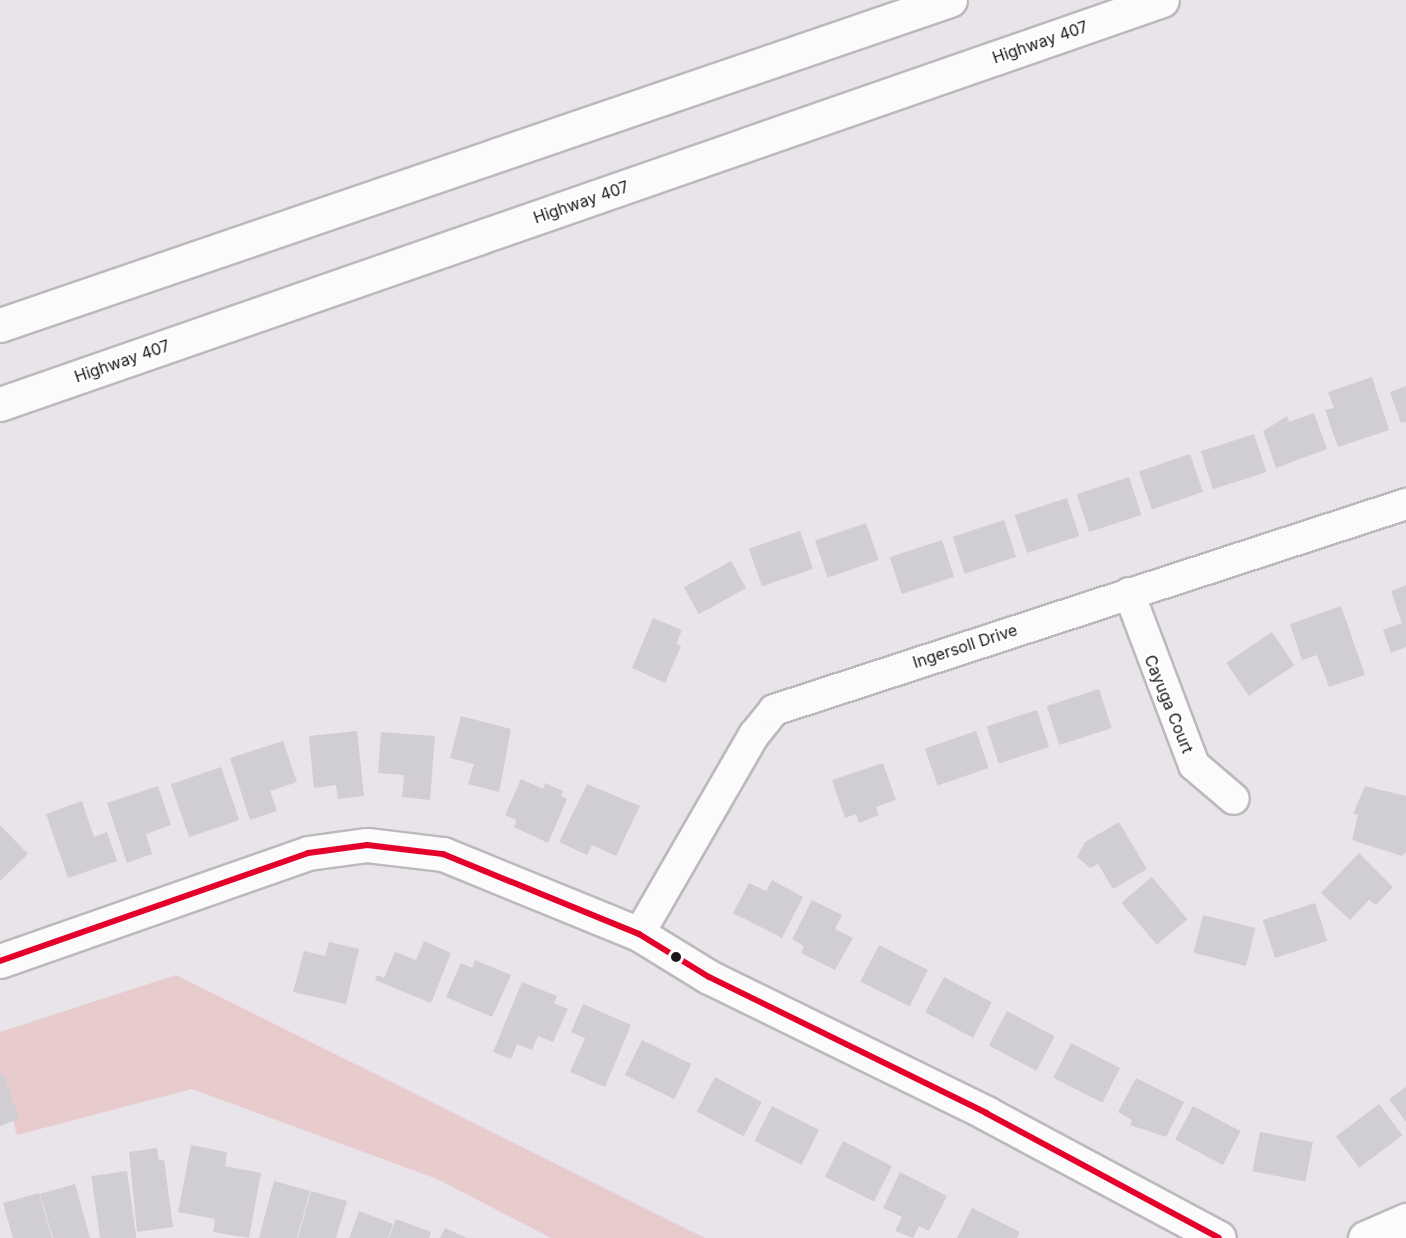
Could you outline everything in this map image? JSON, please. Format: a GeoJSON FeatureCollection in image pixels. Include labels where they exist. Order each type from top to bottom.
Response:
{"type":"FeatureCollection","features":[{"type":"Feature","properties":{"kind":"main road"},"geometry":{"type":"LineString","coordinates":[[0,324],[950,0]]}},
{"type":"Feature","properties":{"kind":"main road","name":"Highway 407"},"geometry":{"type":"LineString","coordinates":[[0,404],[1162,0]]}},
{"type":"Feature","properties":{"kind":"main road"},"geometry":{"type":"LineString","coordinates":[[0,961],[308,854],[367,845],[443,854],[639,934],[709,977],[986,1113],[1219,1238]]}},
{"type":"Feature","properties":{"kind":"main road"},"geometry":{"type":"LineString","coordinates":[[1365,1238],[1406,1220]]}},
{"type":"Feature","properties":{"kind":"street","name":"Ingersoll Drive"},"geometry":{"type":"LineString","coordinates":[[639,934],[730,774],[774,710],[1406,504]]}},
{"type":"Feature","properties":{"kind":"street","name":"Cayuga Court"},"geometry":{"type":"LineString","coordinates":[[1129,593],[1194,765],[1234,799]]}},
{"type":"Feature","properties":{"kind":"shaded area"},"geometry":{"type":"Polygon","coordinates":[[[176,975],[705,1238],[551,1238],[437,1179],[192,1089],[17,1135],[0,1076],[0,1032],[176,975]]]}},
{"type":"Feature","properties":{"kind":"building"},"geometry":{"type":"Polygon","coordinates":[[[1372,377],[1389,430],[1338,447],[1325,410],[1334,408],[1328,392],[1372,377]]]}},
{"type":"Feature","properties":{"kind":"building"},"geometry":{"type":"Polygon","coordinates":[[[1406,386],[1406,422],[1401,423],[1390,392],[1406,386]]]}},
{"type":"Feature","properties":{"kind":"building"},"geometry":{"type":"Polygon","coordinates":[[[1314,413],[1327,449],[1276,468],[1263,431],[1287,416],[1289,422],[1314,413]]]}},
{"type":"Feature","properties":{"kind":"building"},"geometry":{"type":"Polygon","coordinates":[[[1254,434],[1266,472],[1213,489],[1201,451],[1254,434]]]}},
{"type":"Feature","properties":{"kind":"building"},"geometry":{"type":"Polygon","coordinates":[[[1190,454],[1203,492],[1152,509],[1139,472],[1190,454]]]}},
{"type":"Feature","properties":{"kind":"building"},"geometry":{"type":"Polygon","coordinates":[[[1129,477],[1141,515],[1089,532],[1077,494],[1129,477]]]}},
{"type":"Feature","properties":{"kind":"building"},"geometry":{"type":"Polygon","coordinates":[[[1067,498],[1079,536],[1027,553],[1015,515],[1067,498]]]}},
{"type":"Feature","properties":{"kind":"building"},"geometry":{"type":"Polygon","coordinates":[[[1004,520],[1016,557],[965,574],[953,537],[1004,520]]]}},
{"type":"Feature","properties":{"kind":"building"},"geometry":{"type":"Polygon","coordinates":[[[866,523],[879,560],[828,577],[815,541],[866,523]]]}},
{"type":"Feature","properties":{"kind":"building"},"geometry":{"type":"Polygon","coordinates":[[[800,531],[813,569],[762,586],[749,549],[800,531]]]}},
{"type":"Feature","properties":{"kind":"building"},"geometry":{"type":"Polygon","coordinates":[[[942,540],[954,577],[902,594],[890,557],[942,540]]]}},
{"type":"Feature","properties":{"kind":"building"},"geometry":{"type":"Polygon","coordinates":[[[731,561],[746,588],[699,614],[684,587],[731,561]]]}},
{"type":"Feature","properties":{"kind":"building"},"geometry":{"type":"Polygon","coordinates":[[[1406,585],[1406,647],[1391,653],[1383,630],[1402,623],[1391,591],[1406,585]]]}},
{"type":"Feature","properties":{"kind":"building"},"geometry":{"type":"Polygon","coordinates":[[[1341,606],[1365,675],[1329,687],[1317,655],[1302,660],[1290,624],[1341,606]]]}},
{"type":"Feature","properties":{"kind":"building"},"geometry":{"type":"Polygon","coordinates":[[[653,618],[682,630],[676,644],[681,646],[665,683],[632,668],[653,618]]]}},
{"type":"Feature","properties":{"kind":"building"},"geometry":{"type":"Polygon","coordinates":[[[1272,632],[1294,665],[1249,696],[1226,663],[1272,632]]]}},
{"type":"Feature","properties":{"kind":"building"},"geometry":{"type":"Polygon","coordinates":[[[1099,689],[1112,728],[1059,745],[1047,706],[1099,689]]]}},
{"type":"Feature","properties":{"kind":"building"},"geometry":{"type":"Polygon","coordinates":[[[1037,710],[1049,747],[999,763],[987,726],[1037,710]]]}},
{"type":"Feature","properties":{"kind":"building"},"geometry":{"type":"Polygon","coordinates":[[[461,716],[511,729],[499,792],[468,784],[474,764],[450,758],[461,716]]]}},
{"type":"Feature","properties":{"kind":"building"},"geometry":{"type":"Polygon","coordinates":[[[357,731],[364,796],[338,799],[336,785],[314,788],[309,736],[357,731]]]}},
{"type":"Feature","properties":{"kind":"building"},"geometry":{"type":"Polygon","coordinates":[[[976,731],[989,768],[938,785],[925,749],[976,731]]]}},
{"type":"Feature","properties":{"kind":"building"},"geometry":{"type":"Polygon","coordinates":[[[381,732],[435,736],[430,800],[402,797],[404,775],[378,773],[381,732]]]}},
{"type":"Feature","properties":{"kind":"building"},"geometry":{"type":"Polygon","coordinates":[[[283,741],[297,782],[270,791],[277,811],[250,820],[230,758],[283,741]]]}},
{"type":"Feature","properties":{"kind":"building"},"geometry":{"type":"Polygon","coordinates":[[[883,763],[896,800],[876,807],[879,815],[859,823],[856,814],[845,818],[832,780],[883,763]]]}},
{"type":"Feature","properties":{"kind":"building"},"geometry":{"type":"Polygon","coordinates":[[[221,767],[239,820],[189,837],[171,784],[221,767]]]}},
{"type":"Feature","properties":{"kind":"building"},"geometry":{"type":"Polygon","coordinates":[[[521,779],[543,789],[545,783],[563,791],[561,796],[567,799],[548,843],[514,827],[516,820],[505,815],[521,779]]]}},
{"type":"Feature","properties":{"kind":"building"},"geometry":{"type":"Polygon","coordinates":[[[587,784],[640,806],[616,856],[592,845],[587,855],[559,842],[587,784]]]}},
{"type":"Feature","properties":{"kind":"building"},"geometry":{"type":"Polygon","coordinates":[[[158,786],[171,825],[146,834],[152,854],[127,863],[107,803],[158,786]]]}},
{"type":"Feature","properties":{"kind":"building"},"geometry":{"type":"Polygon","coordinates":[[[1365,786],[1406,796],[1406,852],[1402,856],[1352,840],[1358,815],[1353,814],[1365,786]]]}},
{"type":"Feature","properties":{"kind":"building"},"geometry":{"type":"Polygon","coordinates":[[[82,801],[94,837],[107,832],[117,861],[68,878],[46,814],[82,801]]]}},
{"type":"Feature","properties":{"kind":"building"},"geometry":{"type":"Polygon","coordinates":[[[1119,822],[1147,869],[1113,889],[1098,864],[1090,868],[1077,857],[1085,842],[1119,822]]]}},
{"type":"Feature","properties":{"kind":"building"},"geometry":{"type":"Polygon","coordinates":[[[0,825],[28,854],[0,881],[0,825]]]}},
{"type":"Feature","properties":{"kind":"building"},"geometry":{"type":"Polygon","coordinates":[[[1359,853],[1393,887],[1376,905],[1369,900],[1350,920],[1321,893],[1359,853]]]}},
{"type":"Feature","properties":{"kind":"building"},"geometry":{"type":"Polygon","coordinates":[[[1152,877],[1187,919],[1157,945],[1121,903],[1152,877]]]}},
{"type":"Feature","properties":{"kind":"building"},"geometry":{"type":"Polygon","coordinates":[[[772,880],[803,897],[782,938],[733,913],[749,883],[766,891],[772,880]]]}},
{"type":"Feature","properties":{"kind":"building"},"geometry":{"type":"Polygon","coordinates":[[[812,900],[842,915],[835,929],[853,938],[835,970],[801,953],[804,946],[792,939],[812,900]]]}},
{"type":"Feature","properties":{"kind":"building"},"geometry":{"type":"Polygon","coordinates":[[[1315,903],[1327,941],[1275,958],[1263,920],[1315,903]]]}},
{"type":"Feature","properties":{"kind":"building"},"geometry":{"type":"Polygon","coordinates":[[[1203,915],[1255,928],[1246,966],[1194,953],[1203,915]]]}},
{"type":"Feature","properties":{"kind":"building"},"geometry":{"type":"Polygon","coordinates":[[[424,941],[451,953],[431,1003],[375,980],[377,975],[384,978],[395,952],[416,960],[424,941]]]}},
{"type":"Feature","properties":{"kind":"building"},"geometry":{"type":"Polygon","coordinates":[[[329,942],[359,949],[346,1004],[293,992],[304,951],[325,956],[329,942]]]}},
{"type":"Feature","properties":{"kind":"building"},"geometry":{"type":"Polygon","coordinates":[[[879,945],[928,970],[909,1007],[860,982],[879,945]]]}},
{"type":"Feature","properties":{"kind":"building"},"geometry":{"type":"Polygon","coordinates":[[[475,960],[511,975],[492,1017],[446,997],[461,963],[472,968],[475,960]]]}},
{"type":"Feature","properties":{"kind":"building"},"geometry":{"type":"Polygon","coordinates":[[[944,977],[992,1002],[973,1038],[925,1012],[944,977]]]}},
{"type":"Feature","properties":{"kind":"building"},"geometry":{"type":"Polygon","coordinates":[[[522,982],[557,996],[554,1003],[568,1009],[553,1042],[538,1036],[532,1050],[517,1044],[511,1059],[493,1052],[522,982]]]}},
{"type":"Feature","properties":{"kind":"building"},"geometry":{"type":"Polygon","coordinates":[[[583,1004],[631,1025],[605,1087],[570,1072],[585,1038],[571,1032],[583,1004]]]}},
{"type":"Feature","properties":{"kind":"building"},"geometry":{"type":"Polygon","coordinates":[[[1007,1011],[1055,1036],[1036,1071],[989,1045],[1007,1011]]]}},
{"type":"Feature","properties":{"kind":"building"},"geometry":{"type":"Polygon","coordinates":[[[642,1040],[691,1064],[674,1099],[625,1075],[642,1040]]]}},
{"type":"Feature","properties":{"kind":"building"},"geometry":{"type":"Polygon","coordinates":[[[1071,1043],[1120,1068],[1102,1103],[1053,1078],[1071,1043]]]}},
{"type":"Feature","properties":{"kind":"building"},"geometry":{"type":"Polygon","coordinates":[[[3,1073],[19,1119],[0,1126],[0,1075],[3,1073]]]}},
{"type":"Feature","properties":{"kind":"building"},"geometry":{"type":"Polygon","coordinates":[[[715,1077],[762,1102],[743,1136],[697,1111],[715,1077]]]}},
{"type":"Feature","properties":{"kind":"building"},"geometry":{"type":"Polygon","coordinates":[[[1136,1078],[1184,1102],[1166,1137],[1130,1125],[1132,1120],[1118,1112],[1136,1078]]]}},
{"type":"Feature","properties":{"kind":"building"},"geometry":{"type":"Polygon","coordinates":[[[1406,1087],[1406,1122],[1389,1099],[1406,1087]]]}},
{"type":"Feature","properties":{"kind":"building"},"geometry":{"type":"Polygon","coordinates":[[[1379,1104],[1402,1135],[1359,1168],[1336,1136],[1379,1104]]]}},
{"type":"Feature","properties":{"kind":"building"},"geometry":{"type":"Polygon","coordinates":[[[772,1106],[819,1130],[802,1165],[754,1141],[772,1106]]]}},
{"type":"Feature","properties":{"kind":"building"},"geometry":{"type":"Polygon","coordinates":[[[1193,1106],[1241,1131],[1223,1165],[1175,1140],[1193,1106]]]}},
{"type":"Feature","properties":{"kind":"building"},"geometry":{"type":"Polygon","coordinates":[[[1260,1132],[1313,1142],[1305,1182],[1252,1171],[1260,1132]]]}},
{"type":"Feature","properties":{"kind":"building"},"geometry":{"type":"Polygon","coordinates":[[[843,1141],[892,1166],[874,1202],[825,1177],[843,1141]]]}},
{"type":"Feature","properties":{"kind":"building"},"geometry":{"type":"Polygon","coordinates":[[[191,1145],[227,1152],[225,1166],[261,1173],[249,1238],[213,1232],[215,1219],[178,1212],[191,1145]]]}},
{"type":"Feature","properties":{"kind":"building"},"geometry":{"type":"Polygon","coordinates":[[[157,1148],[159,1160],[164,1160],[173,1227],[137,1232],[129,1152],[157,1148]]]}},
{"type":"Feature","properties":{"kind":"building"},"geometry":{"type":"Polygon","coordinates":[[[127,1171],[136,1238],[100,1238],[91,1176],[127,1171]]]}},
{"type":"Feature","properties":{"kind":"building"},"geometry":{"type":"Polygon","coordinates":[[[900,1172],[947,1196],[929,1231],[919,1226],[913,1238],[895,1231],[902,1217],[883,1208],[900,1172]]]}},
{"type":"Feature","properties":{"kind":"building"},"geometry":{"type":"Polygon","coordinates":[[[274,1181],[310,1191],[297,1238],[259,1238],[274,1181]]]}},
{"type":"Feature","properties":{"kind":"building"},"geometry":{"type":"Polygon","coordinates":[[[75,1184],[90,1238],[53,1238],[40,1194],[75,1184]]]}},
{"type":"Feature","properties":{"kind":"building"},"geometry":{"type":"Polygon","coordinates":[[[311,1191],[347,1201],[336,1238],[298,1238],[311,1191]]]}},
{"type":"Feature","properties":{"kind":"building"},"geometry":{"type":"Polygon","coordinates":[[[39,1193],[52,1238],[13,1238],[3,1203],[39,1193]]]}},
{"type":"Feature","properties":{"kind":"building"},"geometry":{"type":"Polygon","coordinates":[[[972,1208],[1020,1232],[1017,1238],[957,1238],[972,1208]]]}},
{"type":"Feature","properties":{"kind":"building"},"geometry":{"type":"Polygon","coordinates":[[[359,1211],[393,1224],[388,1238],[349,1238],[359,1211]]]}},
{"type":"Feature","properties":{"kind":"building"},"geometry":{"type":"Polygon","coordinates":[[[396,1219],[431,1232],[429,1238],[389,1238],[396,1219]]]}},
{"type":"Feature","properties":{"kind":"building"},"geometry":{"type":"Polygon","coordinates":[[[445,1228],[467,1238],[440,1238],[445,1228]]]}},
{"type":"Feature","properties":{"kind":"transit line"},"geometry":{"type":"LineString","coordinates":[[0,961],[308,853],[367,845],[443,854],[639,934],[709,977],[986,1113],[1219,1238]]}}]}
